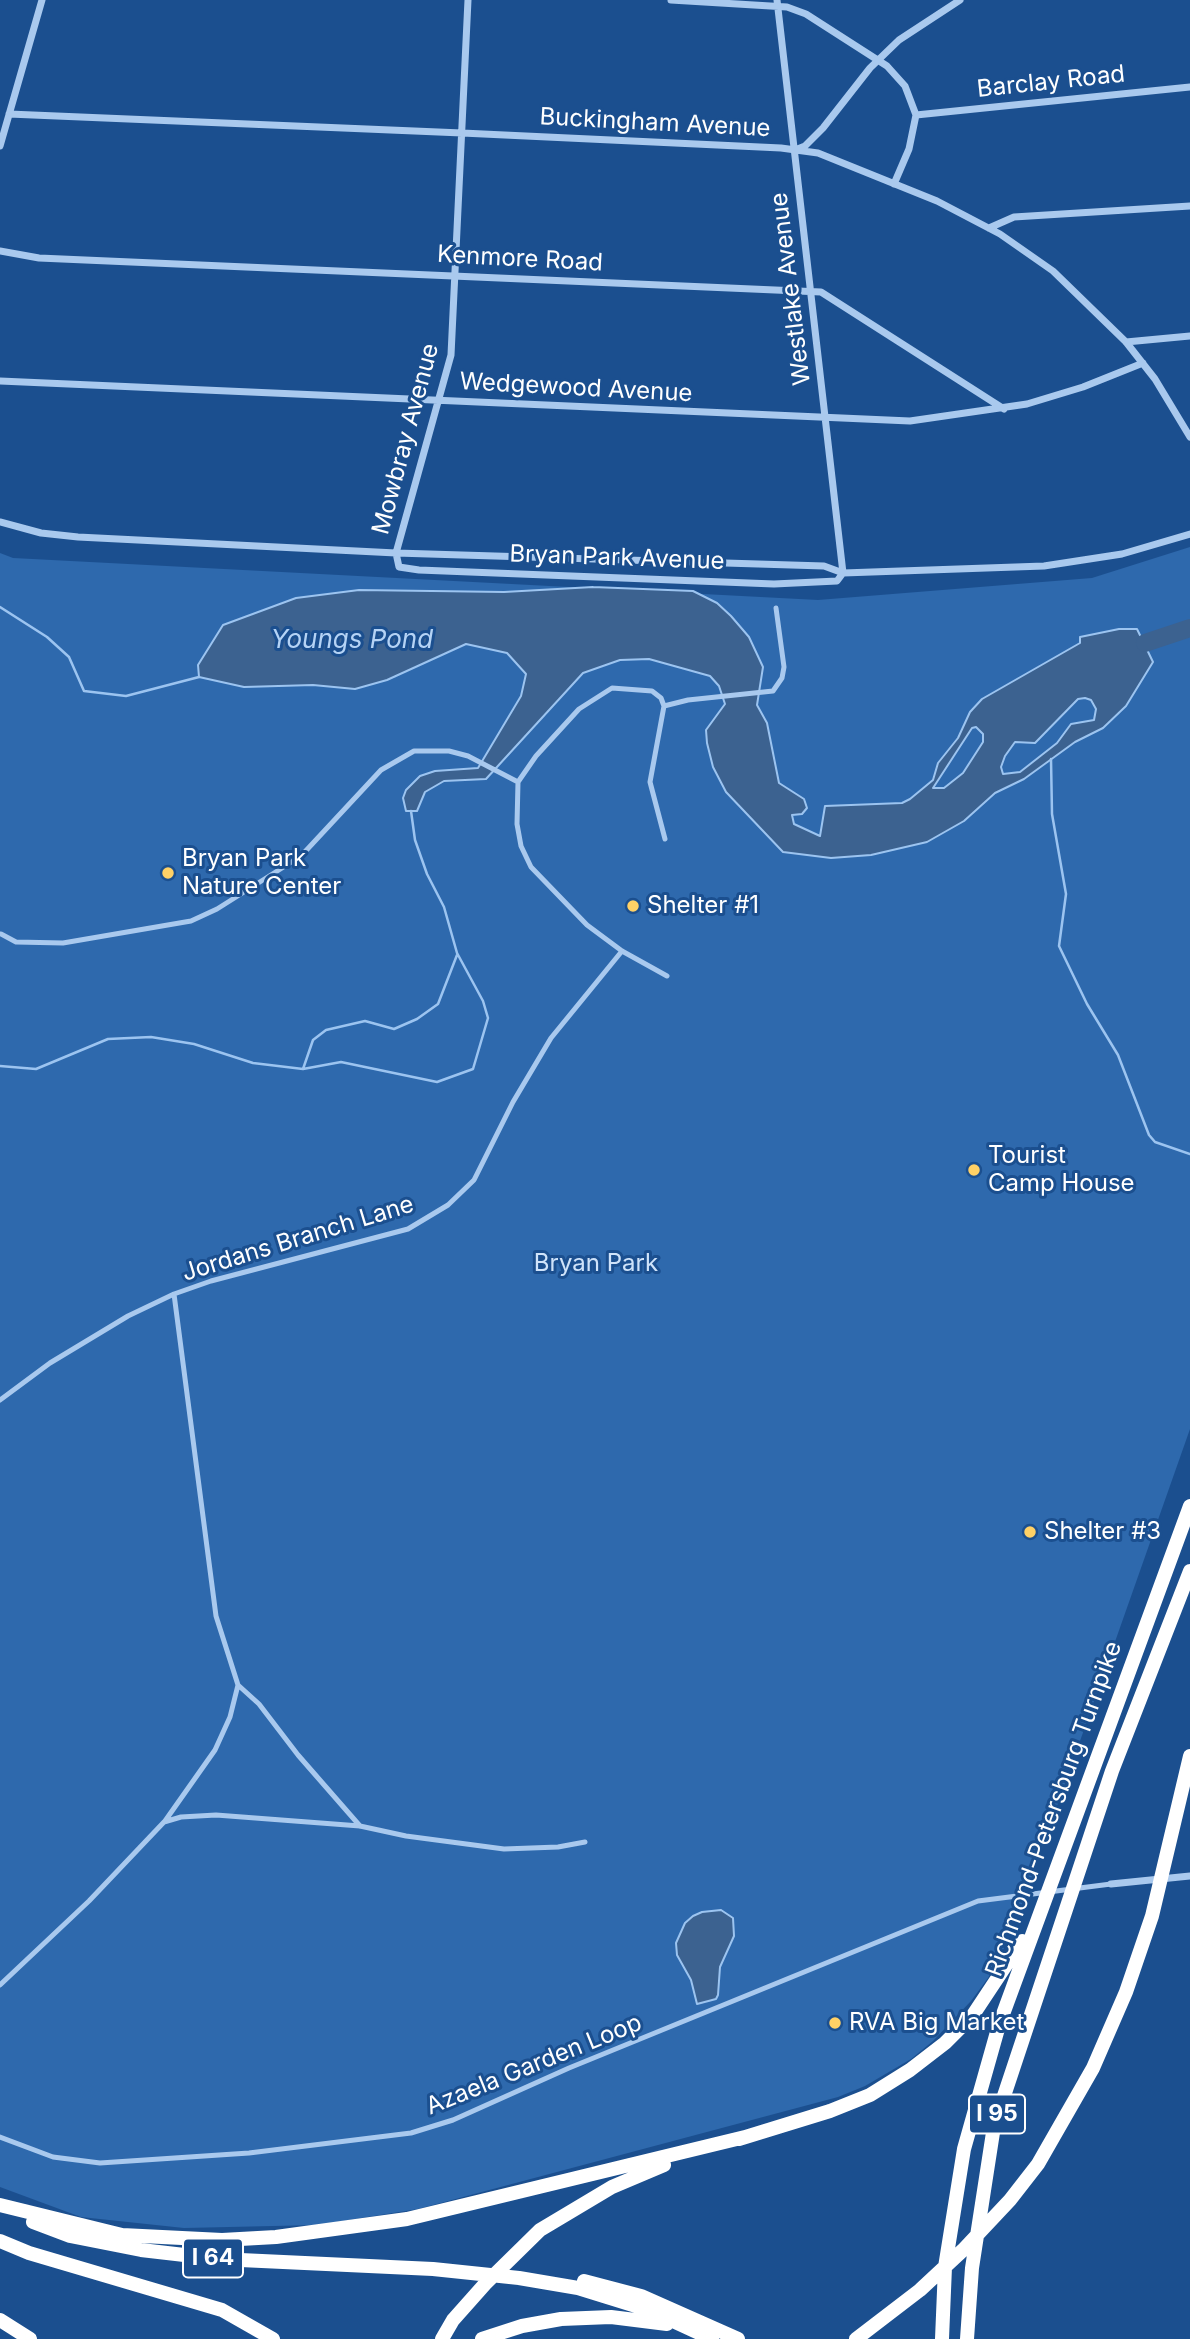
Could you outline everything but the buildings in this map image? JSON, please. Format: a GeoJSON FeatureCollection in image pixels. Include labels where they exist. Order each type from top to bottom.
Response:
{"type":"FeatureCollection","features":[{"type":"Feature","properties":{"kind":"highway","name":"Richmond-Petersburg Turnpike"},"geometry":{"type":"LineString","coordinates":[[942,2339],[946,2267],[964,2148],[999,2025],[1190,1506]]}},
{"type":"Feature","properties":{"kind":"highway","name":"Richmond-Petersburg Turnpike"},"geometry":{"type":"LineString","coordinates":[[967,2339],[972,2269],[994,2126],[1111,1771],[1190,1571]]}},
{"type":"Feature","properties":{"kind":"highway"},"geometry":{"type":"LineString","coordinates":[[854,2339],[920,2290],[964,2250],[1038,2164],[1093,2068],[1126,1992],[1153,1916],[1190,1756]]}},
{"type":"Feature","properties":{"kind":"highway"},"geometry":{"type":"LineString","coordinates":[[442,2339],[453,2320],[485,2284],[540,2230],[574,2207],[646,2171],[830,2111],[870,2095],[919,2063],[973,2015],[1039,1913]]}},
{"type":"Feature","properties":{"kind":"highway"},"geometry":{"type":"LineString","coordinates":[[0,2206],[122,2235],[222,2240],[276,2237],[407,2219],[745,2137]]}},
{"type":"Feature","properties":{"kind":"highway","name":"I 64"},"geometry":{"type":"LineString","coordinates":[[0,2206],[70,2236],[141,2250],[219,2259],[523,2274],[649,2310],[706,2335]]}},
{"type":"Feature","properties":{"kind":"highway"},"geometry":{"type":"LineString","coordinates":[[0,2241],[29,2253],[222,2310],[273,2339]]}},
{"type":"Feature","properties":{"kind":"highway"},"geometry":{"type":"LineString","coordinates":[[523,2274],[579,2279],[641,2296],[738,2339]]}},
{"type":"Feature","properties":{"kind":"highway"},"geometry":{"type":"LineString","coordinates":[[482,2339],[522,2326],[561,2319],[611,2316],[706,2335]]}},
{"type":"Feature","properties":{"kind":"highway"},"geometry":{"type":"LineString","coordinates":[[0,2320],[30,2339]]}},
{"type":"Feature","properties":{"kind":"street"},"geometry":{"type":"LineString","coordinates":[[0,146],[42,0]]}},
{"type":"Feature","properties":{"kind":"street","name":"Mowbray Avenue"},"geometry":{"type":"LineString","coordinates":[[396,553],[451,355],[468,0]]}},
{"type":"Feature","properties":{"kind":"street"},"geometry":{"type":"LineString","coordinates":[[671,0],[777,3],[806,14],[878,60],[905,86],[916,115],[909,149],[894,184]]}},
{"type":"Feature","properties":{"kind":"street"},"geometry":{"type":"LineString","coordinates":[[794,150],[805,146],[823,128],[878,60],[920,23],[960,0]]}},
{"type":"Feature","properties":{"kind":"street","name":"Westlake Avenue"},"geometry":{"type":"LineString","coordinates":[[777,3],[843,573]]}},
{"type":"Feature","properties":{"kind":"street","name":"Barclay Road"},"geometry":{"type":"LineString","coordinates":[[916,115],[1190,87]]}},
{"type":"Feature","properties":{"kind":"street","name":"Buckingham Avenue"},"geometry":{"type":"LineString","coordinates":[[9,114],[462,133],[818,153],[894,184],[989,228],[1053,271],[1126,342],[1143,363],[1190,437]]}},
{"type":"Feature","properties":{"kind":"street"},"geometry":{"type":"LineString","coordinates":[[989,228],[1014,217],[1190,205]]}},
{"type":"Feature","properties":{"kind":"street","name":"Kenmore Road"},"geometry":{"type":"LineString","coordinates":[[0,251],[40,258],[811,291],[831,297],[1004,409]]}},
{"type":"Feature","properties":{"kind":"street"},"geometry":{"type":"LineString","coordinates":[[1126,342],[1190,336]]}},
{"type":"Feature","properties":{"kind":"street","name":"Wedgewood Avenue"},"geometry":{"type":"LineString","coordinates":[[0,381],[910,421],[1004,409],[1083,387],[1143,363]]}},
{"type":"Feature","properties":{"kind":"street","name":"Bryan Park Avenue"},"geometry":{"type":"LineString","coordinates":[[0,522],[30,531],[78,537],[396,553],[824,565],[843,573],[1044,566],[1122,554],[1190,534]]}},
{"type":"Feature","properties":{"kind":"street","name":"Bryan Park Avenue"},"geometry":{"type":"LineString","coordinates":[[396,553],[399,567],[419,570],[774,584],[837,582],[843,573]]}},
{"type":"Feature","properties":{"kind":"street"},"geometry":{"type":"LineString","coordinates":[[664,706],[773,691],[782,678],[784,667],[776,608]]}},
{"type":"Feature","properties":{"kind":"street"},"geometry":{"type":"LineString","coordinates":[[665,839],[650,782],[664,706],[661,698],[643,688],[612,688],[579,709],[536,756],[518,782],[517,824],[521,846],[531,867],[587,925],[622,951],[667,976]]}},
{"type":"Feature","properties":{"kind":"street"},"geometry":{"type":"LineString","coordinates":[[1,934],[16,942],[63,943],[191,922],[217,909],[301,856],[393,760],[422,750],[449,751],[478,760],[518,782]]}},
{"type":"Feature","properties":{"kind":"street","name":"Jordans Branch Lane"},"geometry":{"type":"LineString","coordinates":[[0,1400],[50,1363],[128,1316],[174,1294],[211,1281],[408,1229],[448,1205],[474,1180],[513,1102],[551,1038],[622,951]]}},
{"type":"Feature","properties":{"kind":"street"},"geometry":{"type":"LineString","coordinates":[[174,1294],[216,1616],[238,1685],[259,1704],[298,1755],[360,1826]]}},
{"type":"Feature","properties":{"kind":"street"},"geometry":{"type":"LineString","coordinates":[[0,1985],[89,1901],[164,1822],[215,1750],[230,1717],[238,1685]]}},
{"type":"Feature","properties":{"kind":"street"},"geometry":{"type":"LineString","coordinates":[[164,1822],[181,1817],[216,1815],[360,1826],[406,1836],[504,1849],[558,1847],[585,1842]]}},
{"type":"Feature","properties":{"kind":"street"},"geometry":{"type":"LineString","coordinates":[[1111,1884],[1190,1876]]}},
{"type":"Feature","properties":{"kind":"street","name":"Azaela Garden Loop"},"geometry":{"type":"LineString","coordinates":[[0,2137],[53,2157],[100,2163],[249,2152],[411,2133],[453,2120],[569,2068],[978,1901],[1111,1884]]}},
{"type":"Feature","properties":{"kind":"green space","name":"Bryan Park"},"geometry":{"type":"Polygon","coordinates":[[[1190,547],[1190,1429],[1013,1931],[988,1978],[971,2001],[933,2041],[911,2059],[865,2086],[838,2097],[418,2209],[317,2225],[184,2228],[81,2217],[0,2187],[0,553],[13,558],[818,600],[1092,578],[1190,547]]]}},
{"type":"Feature","properties":{"kind":"water","name":"Youngs Pond"},"geometry":{"type":"Polygon","coordinates":[[[593,587],[693,591],[717,603],[749,637],[763,667],[757,705],[767,723],[779,783],[804,799],[807,808],[802,814],[792,815],[794,824],[820,836],[825,806],[902,803],[910,799],[933,780],[938,763],[958,738],[970,712],[982,699],[1080,643],[1080,637],[1119,629],[1137,629],[1153,662],[1126,706],[1103,728],[1075,742],[1024,779],[995,793],[964,821],[927,842],[871,855],[831,858],[783,852],[726,792],[713,767],[707,743],[706,730],[725,704],[719,686],[710,676],[649,659],[620,660],[583,673],[486,779],[444,781],[425,792],[417,811],[406,811],[403,798],[406,790],[420,776],[435,771],[478,768],[521,696],[526,674],[507,653],[466,644],[387,680],[355,689],[313,685],[244,687],[199,677],[198,665],[223,625],[296,598],[359,590],[504,592],[593,587]],[[1078,699],[1035,743],[1015,742],[1005,756],[1001,767],[1003,774],[1020,772],[1057,743],[1071,724],[1094,720],[1096,709],[1091,700],[1078,699]],[[976,727],[972,728],[933,788],[944,788],[963,773],[983,742],[983,734],[976,727]]]}},
{"type":"Feature","properties":{"kind":"water"},"geometry":{"type":"Polygon","coordinates":[[[721,1910],[733,1918],[734,1936],[720,1967],[716,1999],[697,2004],[691,1980],[677,1955],[676,1943],[685,1923],[693,1916],[721,1910]]]}},
{"type":"Feature","properties":{"kind":"waterway"},"geometry":{"type":"LineString","coordinates":[[0,607],[47,637],[69,657],[84,691],[126,696],[199,677]]}},
{"type":"Feature","properties":{"kind":"waterway"},"geometry":{"type":"LineString","coordinates":[[1145,643],[1190,628]]}},
{"type":"Feature","properties":{"kind":"waterway"},"geometry":{"type":"LineString","coordinates":[[1051,759],[1052,814],[1066,894],[1059,946],[1087,1004],[1118,1055],[1149,1135],[1155,1142],[1190,1154]]}},
{"type":"Feature","properties":{"kind":"waterway"},"geometry":{"type":"LineString","coordinates":[[0,1066],[36,1069],[108,1039],[151,1037],[194,1044],[253,1063],[303,1069],[341,1062],[437,1082],[473,1069],[488,1018],[483,1001],[457,953],[444,907],[427,874],[415,840],[411,811]]}},
{"type":"Feature","properties":{"kind":"waterway"},"geometry":{"type":"LineString","coordinates":[[303,1069],[313,1040],[326,1030],[365,1021],[394,1029],[417,1019],[438,1004],[457,955]]}},
{"type":"Feature","properties":{"kind":"place","name":"Bryan Park Nature Center"},"geometry":{"type":"Point","coordinates":[168,873]}},
{"type":"Feature","properties":{"kind":"place","name":"Shelter #1"},"geometry":{"type":"Point","coordinates":[633,906]}},
{"type":"Feature","properties":{"kind":"place","name":"Tourist Camp House"},"geometry":{"type":"Point","coordinates":[974,1170]}},
{"type":"Feature","properties":{"kind":"place","name":"Shelter #3"},"geometry":{"type":"Point","coordinates":[1030,1532]}},
{"type":"Feature","properties":{"kind":"place","name":"RVA Big Market"},"geometry":{"type":"Point","coordinates":[835,2023]}}]}
